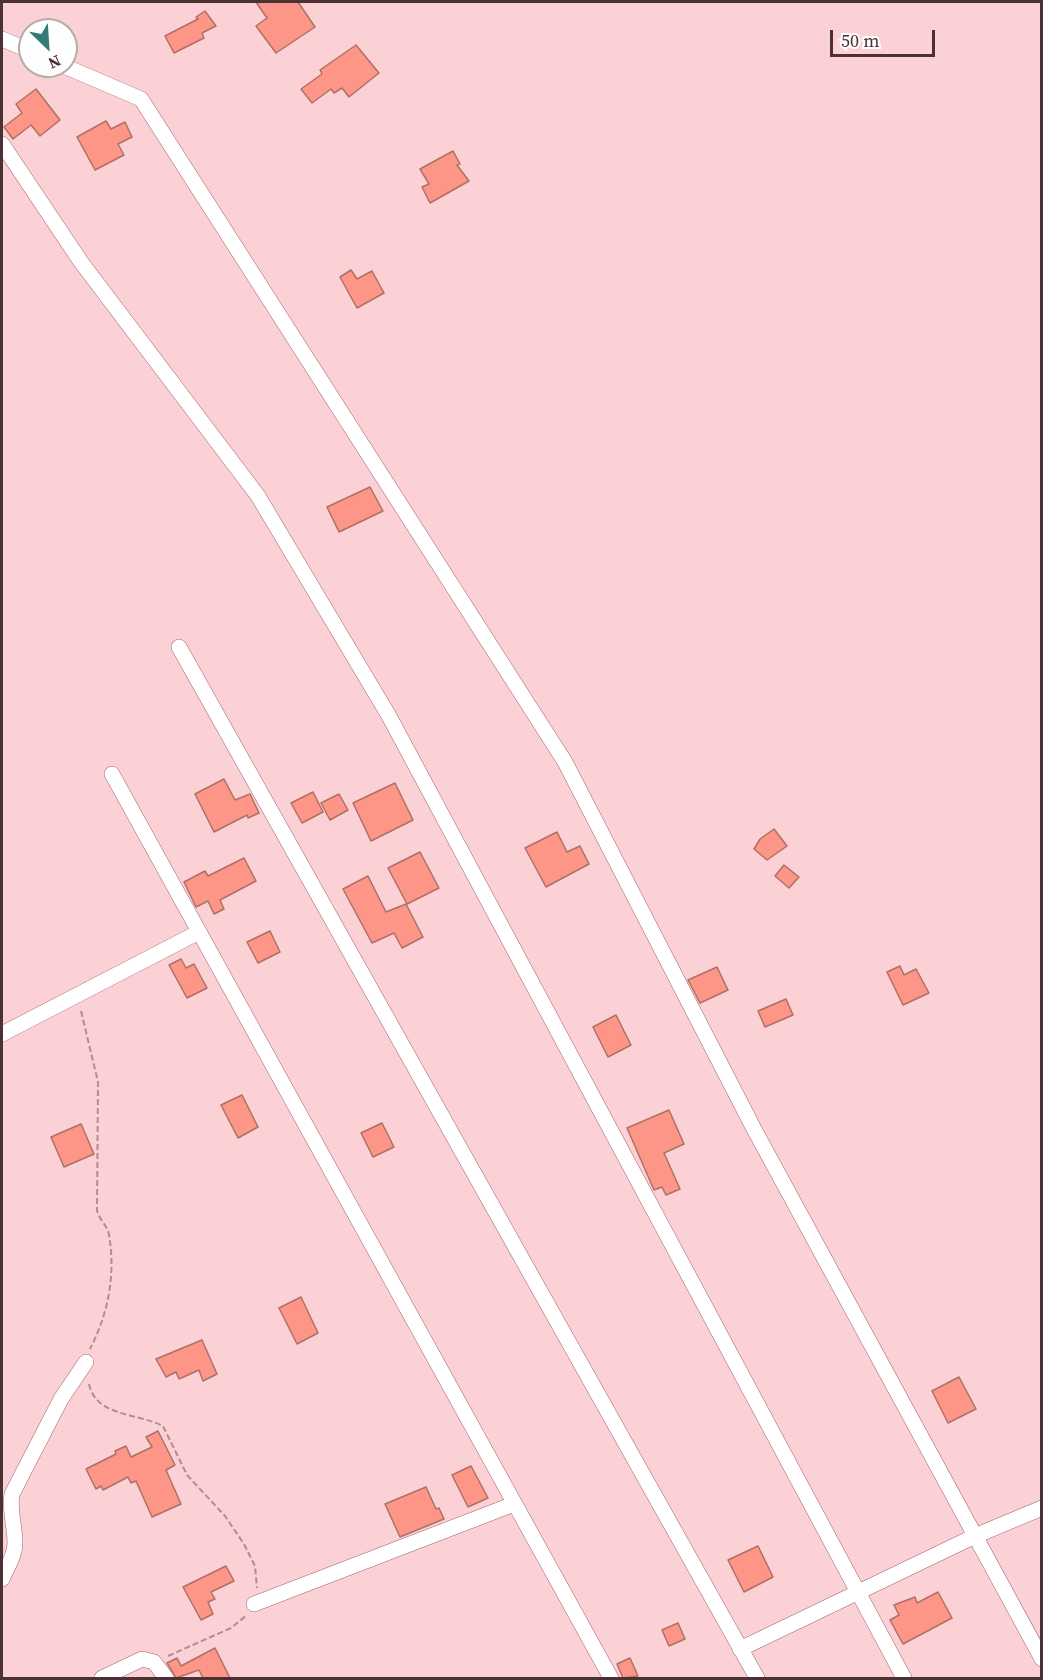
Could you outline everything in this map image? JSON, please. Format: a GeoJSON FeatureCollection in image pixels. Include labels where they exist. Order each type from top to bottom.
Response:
{"type":"FeatureCollection","features":[{"type":"Feature","properties":{"kind":"street"},"geometry":{"type":"LineString","coordinates":[[2,39],[18,46]]}},
{"type":"Feature","properties":{"kind":"street"},"geometry":{"type":"LineString","coordinates":[[78,72],[141,99],[565,762],[754,1129],[1041,1659]]}},
{"type":"Feature","properties":{"kind":"street"},"geometry":{"type":"LineString","coordinates":[[2,144],[81,262],[258,496],[389,716],[904,1678]]}},
{"type":"Feature","properties":{"kind":"street"},"geometry":{"type":"LineString","coordinates":[[179,647],[757,1678]]}},
{"type":"Feature","properties":{"kind":"street"},"geometry":{"type":"LineString","coordinates":[[112,774],[611,1678]]}},
{"type":"Feature","properties":{"kind":"street"},"geometry":{"type":"LineString","coordinates":[[2,1034],[199,932]]}},
{"type":"Feature","properties":{"kind":"street"},"geometry":{"type":"LineString","coordinates":[[2,1579],[13,1557],[15,1544],[10,1504],[12,1494],[61,1399],[86,1362]]}},
{"type":"Feature","properties":{"kind":"street"},"geometry":{"type":"LineString","coordinates":[[254,1604],[514,1504]]}},
{"type":"Feature","properties":{"kind":"street"},"geometry":{"type":"LineString","coordinates":[[740,1649],[975,1536],[1041,1508]]}},
{"type":"Feature","properties":{"kind":"street"},"geometry":{"type":"LineString","coordinates":[[102,1678],[142,1659],[154,1662],[166,1678]]}},
{"type":"Feature","properties":{"kind":"path"},"geometry":{"type":"LineString","coordinates":[[73,996],[88,1034],[98,1082],[97,1210],[100,1220],[109,1233],[111,1280],[107,1307],[86,1362],[92,1396],[102,1406],[163,1426],[178,1461],[194,1485],[225,1516],[255,1566],[257,1591],[254,1604],[244,1619],[231,1628],[154,1662]]}},
{"type":"Feature","properties":{"kind":"building"},"geometry":{"type":"Polygon","coordinates":[[[256,2],[298,2],[315,27],[276,53],[256,26],[267,18],[256,2]]]}},
{"type":"Feature","properties":{"kind":"building"},"geometry":{"type":"Polygon","coordinates":[[[205,11],[216,26],[202,33],[204,38],[174,53],[165,36],[198,19],[196,17],[205,11]]]}},
{"type":"Feature","properties":{"kind":"building"},"geometry":{"type":"Polygon","coordinates":[[[356,45],[379,73],[349,97],[342,88],[334,93],[331,89],[312,103],[301,89],[322,74],[320,70],[356,45]]]}},
{"type":"Feature","properties":{"kind":"building"},"geometry":{"type":"Polygon","coordinates":[[[36,89],[60,120],[40,136],[31,125],[13,139],[4,127],[22,113],[16,104],[36,89]]]}},
{"type":"Feature","properties":{"kind":"building"},"geometry":{"type":"Polygon","coordinates":[[[106,121],[111,129],[125,122],[132,137],[118,144],[124,155],[95,170],[77,137],[106,121]]]}},
{"type":"Feature","properties":{"kind":"building"},"geometry":{"type":"Polygon","coordinates":[[[453,151],[460,164],[457,165],[469,181],[430,203],[422,187],[429,184],[420,169],[453,151]]]}},
{"type":"Feature","properties":{"kind":"building"},"geometry":{"type":"Polygon","coordinates":[[[351,270],[357,279],[372,271],[384,293],[357,308],[340,277],[351,270]]]}},
{"type":"Feature","properties":{"kind":"building"},"geometry":{"type":"Polygon","coordinates":[[[370,487],[383,511],[339,532],[327,507],[370,487]]]}},
{"type":"Feature","properties":{"kind":"building"},"geometry":{"type":"Polygon","coordinates":[[[224,779],[235,800],[250,794],[259,813],[248,818],[247,815],[214,832],[195,794],[224,779]]]}},
{"type":"Feature","properties":{"kind":"building"},"geometry":{"type":"Polygon","coordinates":[[[395,783],[413,820],[371,841],[353,803],[395,783]]]}},
{"type":"Feature","properties":{"kind":"building"},"geometry":{"type":"Polygon","coordinates":[[[313,792],[323,812],[302,823],[291,803],[313,792]]]}},
{"type":"Feature","properties":{"kind":"building"},"geometry":{"type":"Polygon","coordinates":[[[339,794],[348,810],[330,820],[321,803],[339,794]]]}},
{"type":"Feature","properties":{"kind":"building"},"geometry":{"type":"Polygon","coordinates":[[[774,829],[787,846],[767,860],[754,849],[760,839],[774,829]]]}},
{"type":"Feature","properties":{"kind":"building"},"geometry":{"type":"Polygon","coordinates":[[[557,832],[567,852],[580,846],[589,864],[546,887],[525,848],[557,832]]]}},
{"type":"Feature","properties":{"kind":"building"},"geometry":{"type":"Polygon","coordinates":[[[420,852],[439,888],[407,904],[388,868],[420,852]]]}},
{"type":"Feature","properties":{"kind":"building"},"geometry":{"type":"Polygon","coordinates":[[[244,858],[256,881],[220,900],[224,909],[214,914],[208,901],[196,907],[184,882],[205,871],[208,876],[244,858]]]}},
{"type":"Feature","properties":{"kind":"building"},"geometry":{"type":"Polygon","coordinates":[[[784,865],[799,877],[789,888],[775,876],[784,865]]]}},
{"type":"Feature","properties":{"kind":"building"},"geometry":{"type":"Polygon","coordinates":[[[368,876],[386,912],[406,904],[423,937],[402,948],[394,933],[372,943],[343,889],[368,876]]]}},
{"type":"Feature","properties":{"kind":"building"},"geometry":{"type":"Polygon","coordinates":[[[270,931],[280,952],[258,963],[247,942],[270,931]]]}},
{"type":"Feature","properties":{"kind":"building"},"geometry":{"type":"Polygon","coordinates":[[[181,959],[186,968],[194,964],[207,988],[187,998],[169,965],[181,959]]]}},
{"type":"Feature","properties":{"kind":"building"},"geometry":{"type":"Polygon","coordinates":[[[900,966],[904,975],[916,969],[929,993],[903,1005],[887,972],[900,966]]]}},
{"type":"Feature","properties":{"kind":"building"},"geometry":{"type":"Polygon","coordinates":[[[717,967],[728,990],[700,1003],[688,980],[717,967]]]}},
{"type":"Feature","properties":{"kind":"building"},"geometry":{"type":"Polygon","coordinates":[[[786,999],[793,1015],[765,1027],[758,1011],[786,999]]]}},
{"type":"Feature","properties":{"kind":"building"},"geometry":{"type":"Polygon","coordinates":[[[616,1015],[631,1045],[608,1057],[593,1027],[616,1015]]]}},
{"type":"Feature","properties":{"kind":"building"},"geometry":{"type":"Polygon","coordinates":[[[242,1095],[258,1127],[238,1138],[221,1105],[242,1095]]]}},
{"type":"Feature","properties":{"kind":"building"},"geometry":{"type":"Polygon","coordinates":[[[669,1110],[684,1144],[664,1153],[680,1189],[666,1195],[662,1187],[654,1190],[627,1128],[669,1110]]]}},
{"type":"Feature","properties":{"kind":"building"},"geometry":{"type":"Polygon","coordinates":[[[382,1123],[394,1147],[373,1157],[361,1133],[382,1123]]]}},
{"type":"Feature","properties":{"kind":"building"},"geometry":{"type":"Polygon","coordinates":[[[81,1124],[94,1154],[64,1167],[51,1137],[81,1124]]]}},
{"type":"Feature","properties":{"kind":"building"},"geometry":{"type":"Polygon","coordinates":[[[301,1297],[318,1333],[297,1344],[279,1308],[301,1297]]]}},
{"type":"Feature","properties":{"kind":"building"},"geometry":{"type":"Polygon","coordinates":[[[202,1340],[217,1374],[203,1381],[199,1370],[179,1379],[176,1372],[166,1377],[156,1359],[202,1340]]]}},
{"type":"Feature","properties":{"kind":"building"},"geometry":{"type":"Polygon","coordinates":[[[959,1377],[976,1409],[948,1423],[932,1391],[959,1377]]]}},
{"type":"Feature","properties":{"kind":"building"},"geometry":{"type":"Polygon","coordinates":[[[158,1431],[175,1465],[166,1470],[181,1504],[152,1517],[136,1481],[131,1483],[128,1477],[103,1490],[101,1486],[96,1489],[86,1469],[116,1454],[115,1451],[126,1446],[131,1457],[152,1447],[146,1437],[158,1431]]]}},
{"type":"Feature","properties":{"kind":"building"},"geometry":{"type":"Polygon","coordinates":[[[471,1466],[488,1498],[468,1507],[452,1475],[471,1466]]]}},
{"type":"Feature","properties":{"kind":"building"},"geometry":{"type":"Polygon","coordinates":[[[426,1487],[436,1509],[439,1508],[444,1519],[400,1537],[385,1504],[426,1487]]]}},
{"type":"Feature","properties":{"kind":"building"},"geometry":{"type":"Polygon","coordinates":[[[758,1546],[773,1577],[744,1592],[728,1560],[758,1546]]]}},
{"type":"Feature","properties":{"kind":"building"},"geometry":{"type":"Polygon","coordinates":[[[226,1566],[234,1581],[211,1592],[215,1599],[208,1602],[213,1614],[201,1620],[183,1587],[226,1566]]]}},
{"type":"Feature","properties":{"kind":"building"},"geometry":{"type":"Polygon","coordinates":[[[938,1592],[952,1618],[903,1644],[890,1620],[899,1615],[894,1605],[915,1597],[917,1603],[938,1592]]]}},
{"type":"Feature","properties":{"kind":"building"},"geometry":{"type":"Polygon","coordinates":[[[678,1623],[685,1639],[669,1646],[662,1630],[678,1623]]]}},
{"type":"Feature","properties":{"kind":"building"},"geometry":{"type":"Polygon","coordinates":[[[215,1648],[230,1678],[203,1678],[199,1670],[176,1678],[167,1663],[177,1658],[181,1666],[215,1648]]]}},
{"type":"Feature","properties":{"kind":"building"},"geometry":{"type":"Polygon","coordinates":[[[630,1658],[638,1676],[623,1678],[617,1664],[630,1658]]]}}]}
